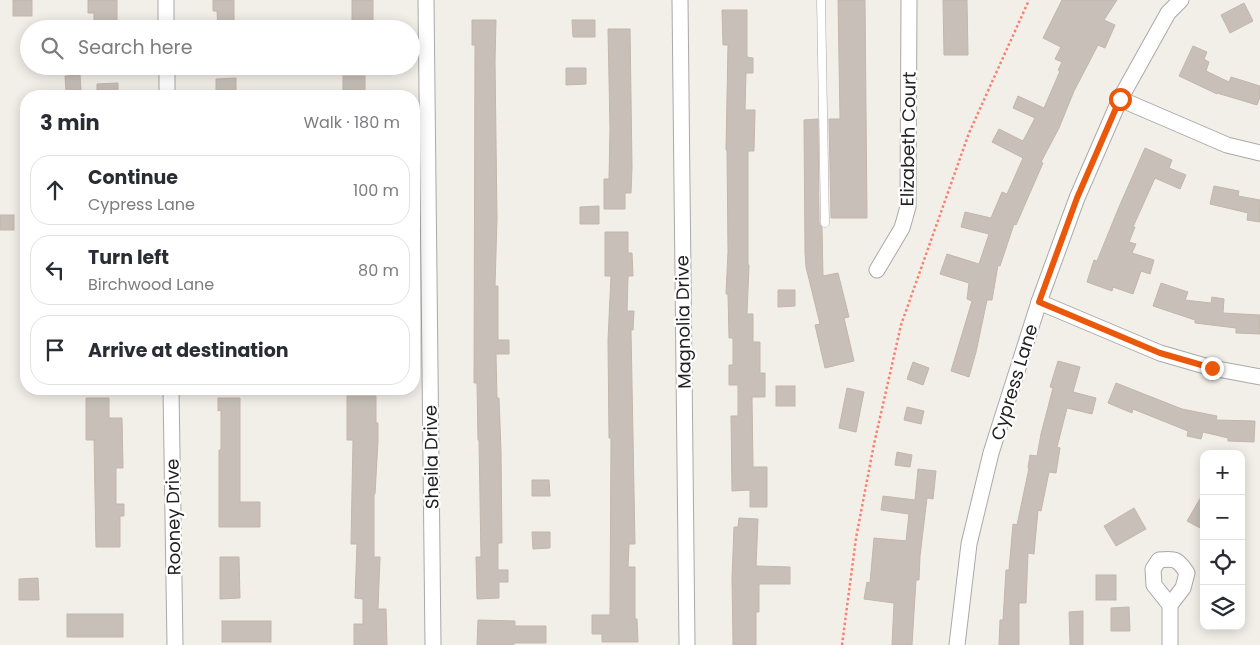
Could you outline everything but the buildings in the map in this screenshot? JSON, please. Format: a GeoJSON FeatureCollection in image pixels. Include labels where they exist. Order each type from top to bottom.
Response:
{"type":"FeatureCollection","features":[{"type":"Feature","properties":{"kind":"street"},"geometry":{"type":"LineString","coordinates":[[166,0],[166,20]]}},
{"type":"Feature","properties":{"kind":"street","name":"Sheila Drive"},"geometry":{"type":"LineString","coordinates":[[426,0],[433,645]]}},
{"type":"Feature","properties":{"kind":"street","name":"Magnolia Drive"},"geometry":{"type":"LineString","coordinates":[[680,0],[687,645]]}},
{"type":"Feature","properties":{"kind":"street","name":"Elizabeth Court"},"geometry":{"type":"LineString","coordinates":[[877,270],[902,228],[908,207],[909,0]]}},
{"type":"Feature","properties":{"kind":"street","name":"Cypress Lane"},"geometry":{"type":"LineString","coordinates":[[957,645],[969,544],[992,453],[1039,302],[1077,198],[1120,99],[1168,12],[1181,0]]}},
{"type":"Feature","properties":{"kind":"street"},"geometry":{"type":"LineString","coordinates":[[167,75],[167,90]]}},
{"type":"Feature","properties":{"kind":"street"},"geometry":{"type":"LineString","coordinates":[[1120,99],[1227,145],[1260,153]]}},
{"type":"Feature","properties":{"kind":"street"},"geometry":{"type":"LineString","coordinates":[[1039,302],[1160,353],[1212,368],[1260,377]]}},
{"type":"Feature","properties":{"kind":"street","name":"Rooney Drive"},"geometry":{"type":"LineString","coordinates":[[171,395],[175,645]]}},
{"type":"Feature","properties":{"kind":"street"},"geometry":{"type":"LineString","coordinates":[[1170,605],[1170,645]]}},
{"type":"Feature","properties":{"kind":"lane"},"geometry":{"type":"LineString","coordinates":[[821,0],[825,223]]}},
{"type":"Feature","properties":{"kind":"path"},"geometry":{"type":"LineString","coordinates":[[842,645],[858,529],[874,444],[901,325],[970,133],[1029,0]]}},
{"type":"Feature","properties":{"kind":"route"},"geometry":{"type":"LineString","coordinates":[[1120,99],[1077,198],[1039,302],[1160,353],[1212,368]]}}]}
